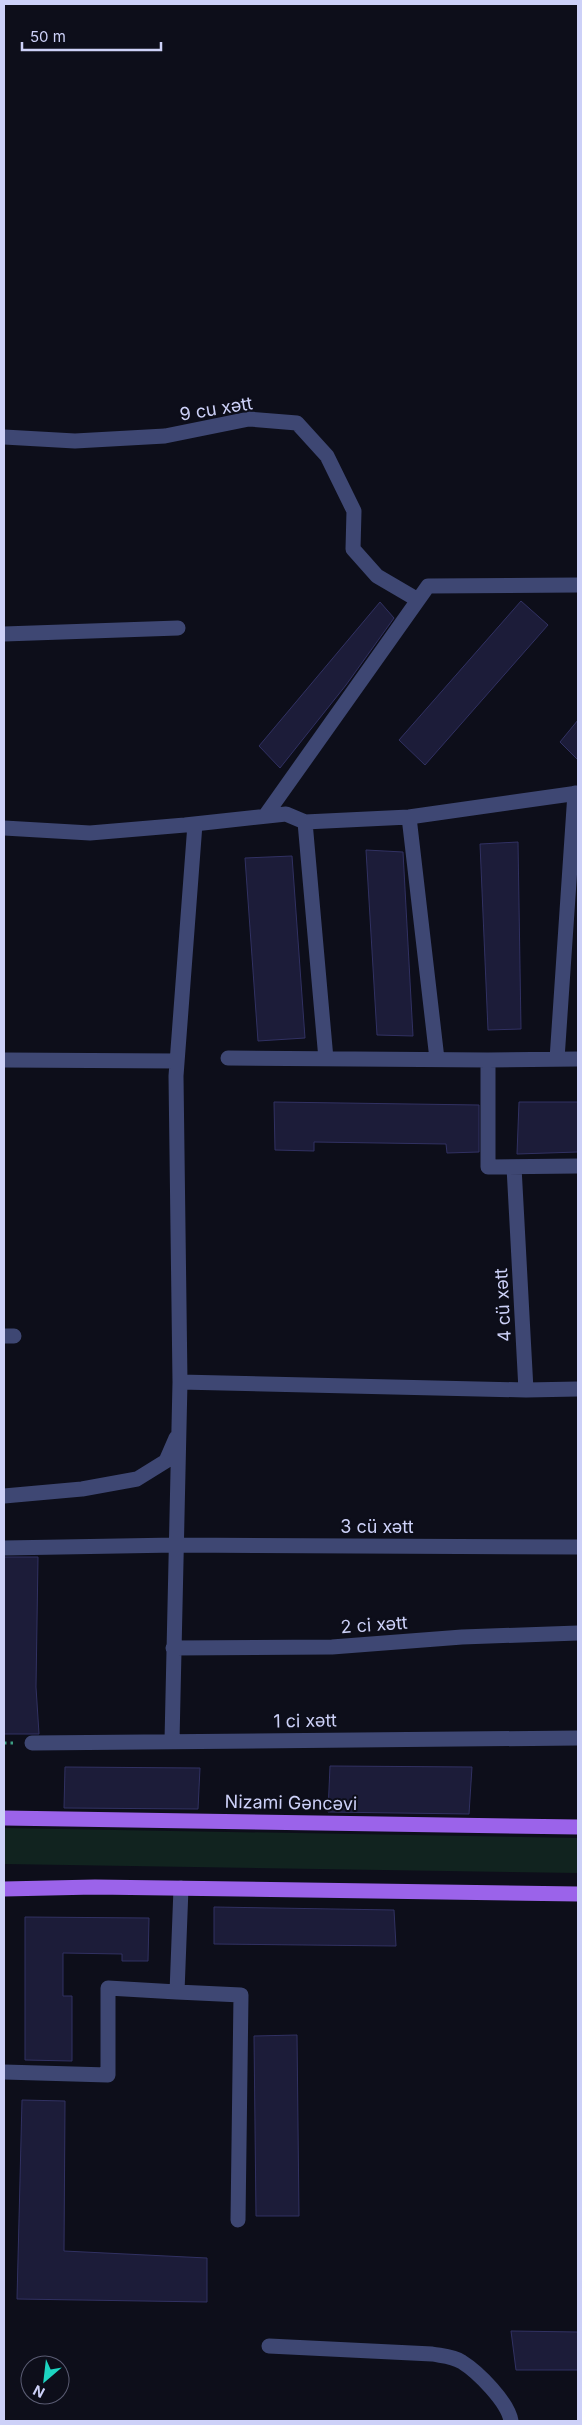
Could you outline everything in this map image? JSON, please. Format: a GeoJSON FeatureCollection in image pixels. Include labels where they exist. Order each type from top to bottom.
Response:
{"type":"FeatureCollection","features":[{"type":"Feature","properties":{"kind":"main road","name":"Nizami Gəncəvi"},"geometry":{"type":"LineString","coordinates":[[4,1818],[578,1827]]}},
{"type":"Feature","properties":{"kind":"main road"},"geometry":{"type":"LineString","coordinates":[[4,1888],[181,1888],[578,1894]]}},
{"type":"Feature","properties":{"kind":"street","name":"9 cu xətt"},"geometry":{"type":"LineString","coordinates":[[4,437],[75,441],[165,436],[249,419],[296,423],[327,456],[354,511],[353,549],[377,576],[418,600]]}},
{"type":"Feature","properties":{"kind":"street"},"geometry":{"type":"LineString","coordinates":[[265,816],[428,586],[578,585]]}},
{"type":"Feature","properties":{"kind":"street"},"geometry":{"type":"LineString","coordinates":[[4,634],[178,628]]}},
{"type":"Feature","properties":{"kind":"street"},"geometry":{"type":"LineString","coordinates":[[4,828],[90,833],[286,814],[305,822],[409,817],[577,793],[557,1059]]}},
{"type":"Feature","properties":{"kind":"street"},"geometry":{"type":"LineString","coordinates":[[409,817],[437,1059]]}},
{"type":"Feature","properties":{"kind":"street"},"geometry":{"type":"LineString","coordinates":[[305,822],[326,1059]]}},
{"type":"Feature","properties":{"kind":"street"},"geometry":{"type":"LineString","coordinates":[[172,1741],[180,1382],[177,1061],[196,824]]}},
{"type":"Feature","properties":{"kind":"street"},"geometry":{"type":"LineString","coordinates":[[228,1058],[578,1059]]}},
{"type":"Feature","properties":{"kind":"street"},"geometry":{"type":"LineString","coordinates":[[4,1060],[177,1061]]}},
{"type":"Feature","properties":{"kind":"street"},"geometry":{"type":"LineString","coordinates":[[488,1060],[488,1167],[578,1166]]}},
{"type":"Feature","properties":{"kind":"street","name":"4 cü xətt"},"geometry":{"type":"LineString","coordinates":[[514,1167],[526,1390]]}},
{"type":"Feature","properties":{"kind":"street"},"geometry":{"type":"LineString","coordinates":[[180,1382],[526,1390],[578,1389]]}},
{"type":"Feature","properties":{"kind":"street"},"geometry":{"type":"LineString","coordinates":[[4,1496],[82,1488],[137,1479],[166,1461],[179,1432]]}},
{"type":"Feature","properties":{"kind":"street","name":"3 cü xətt"},"geometry":{"type":"LineString","coordinates":[[4,1548],[176,1545],[578,1547]]}},
{"type":"Feature","properties":{"kind":"street","name":"2 ci xətt"},"geometry":{"type":"LineString","coordinates":[[173,1648],[332,1647],[462,1637],[578,1633]]}},
{"type":"Feature","properties":{"kind":"street","name":"1 ci xətt"},"geometry":{"type":"LineString","coordinates":[[32,1743],[578,1738]]}},
{"type":"Feature","properties":{"kind":"street"},"geometry":{"type":"LineString","coordinates":[[177,1992],[181,1888]]}},
{"type":"Feature","properties":{"kind":"street"},"geometry":{"type":"LineString","coordinates":[[4,2072],[108,2075],[108,1988],[241,1995],[238,2220]]}},
{"type":"Feature","properties":{"kind":"street"},"geometry":{"type":"LineString","coordinates":[[269,2346],[432,2354],[453,2358],[462,2362],[480,2377],[495,2393],[511,2421]]}},
{"type":"Feature","properties":{"kind":"green space"},"geometry":{"type":"Polygon","coordinates":[[[4,1828],[578,1838],[578,1873],[5,1864],[4,1828]]]}},
{"type":"Feature","properties":{"kind":"building"},"geometry":{"type":"Polygon","coordinates":[[[521,601],[548,625],[425,765],[399,740],[521,601]]]}},
{"type":"Feature","properties":{"kind":"building"},"geometry":{"type":"Polygon","coordinates":[[[380,602],[394,618],[346,685],[280,768],[259,746],[380,602]]]}},
{"type":"Feature","properties":{"kind":"building"},"geometry":{"type":"Polygon","coordinates":[[[578,720],[578,760],[560,742],[578,720]]]}},
{"type":"Feature","properties":{"kind":"building"},"geometry":{"type":"Polygon","coordinates":[[[518,842],[521,1029],[488,1030],[480,844],[518,842]]]}},
{"type":"Feature","properties":{"kind":"building"},"geometry":{"type":"Polygon","coordinates":[[[366,850],[403,852],[413,1036],[377,1035],[366,850]]]}},
{"type":"Feature","properties":{"kind":"building"},"geometry":{"type":"Polygon","coordinates":[[[292,856],[305,1038],[258,1041],[245,858],[292,856]]]}},
{"type":"Feature","properties":{"kind":"building"},"geometry":{"type":"Polygon","coordinates":[[[274,1102],[479,1105],[479,1152],[447,1153],[446,1144],[314,1142],[314,1151],[275,1150],[274,1102]]]}},
{"type":"Feature","properties":{"kind":"building"},"geometry":{"type":"Polygon","coordinates":[[[519,1102],[578,1102],[578,1152],[517,1154],[519,1102]]]}},
{"type":"Feature","properties":{"kind":"building"},"geometry":{"type":"Polygon","coordinates":[[[4,1557],[38,1557],[36,1687],[39,1734],[4,1734],[4,1557]]]}},
{"type":"Feature","properties":{"kind":"building"},"geometry":{"type":"Polygon","coordinates":[[[330,1766],[472,1767],[469,1814],[328,1812],[330,1766]]]}},
{"type":"Feature","properties":{"kind":"building"},"geometry":{"type":"Polygon","coordinates":[[[65,1767],[200,1768],[198,1809],[64,1808],[65,1767]]]}},
{"type":"Feature","properties":{"kind":"building"},"geometry":{"type":"Polygon","coordinates":[[[214,1907],[394,1910],[396,1946],[214,1944],[214,1907]]]}},
{"type":"Feature","properties":{"kind":"building"},"geometry":{"type":"Polygon","coordinates":[[[25,1917],[149,1918],[148,1961],[122,1961],[122,1954],[63,1953],[63,1996],[72,1996],[72,2061],[25,2060],[25,1917]]]}},
{"type":"Feature","properties":{"kind":"building"},"geometry":{"type":"Polygon","coordinates":[[[297,2035],[299,2216],[256,2216],[254,2036],[297,2035]]]}},
{"type":"Feature","properties":{"kind":"building"},"geometry":{"type":"Polygon","coordinates":[[[22,2100],[65,2101],[64,2251],[207,2258],[207,2302],[17,2299],[22,2100]]]}},
{"type":"Feature","properties":{"kind":"building"},"geometry":{"type":"Polygon","coordinates":[[[511,2331],[578,2332],[578,2370],[516,2370],[511,2331]]]}}]}
